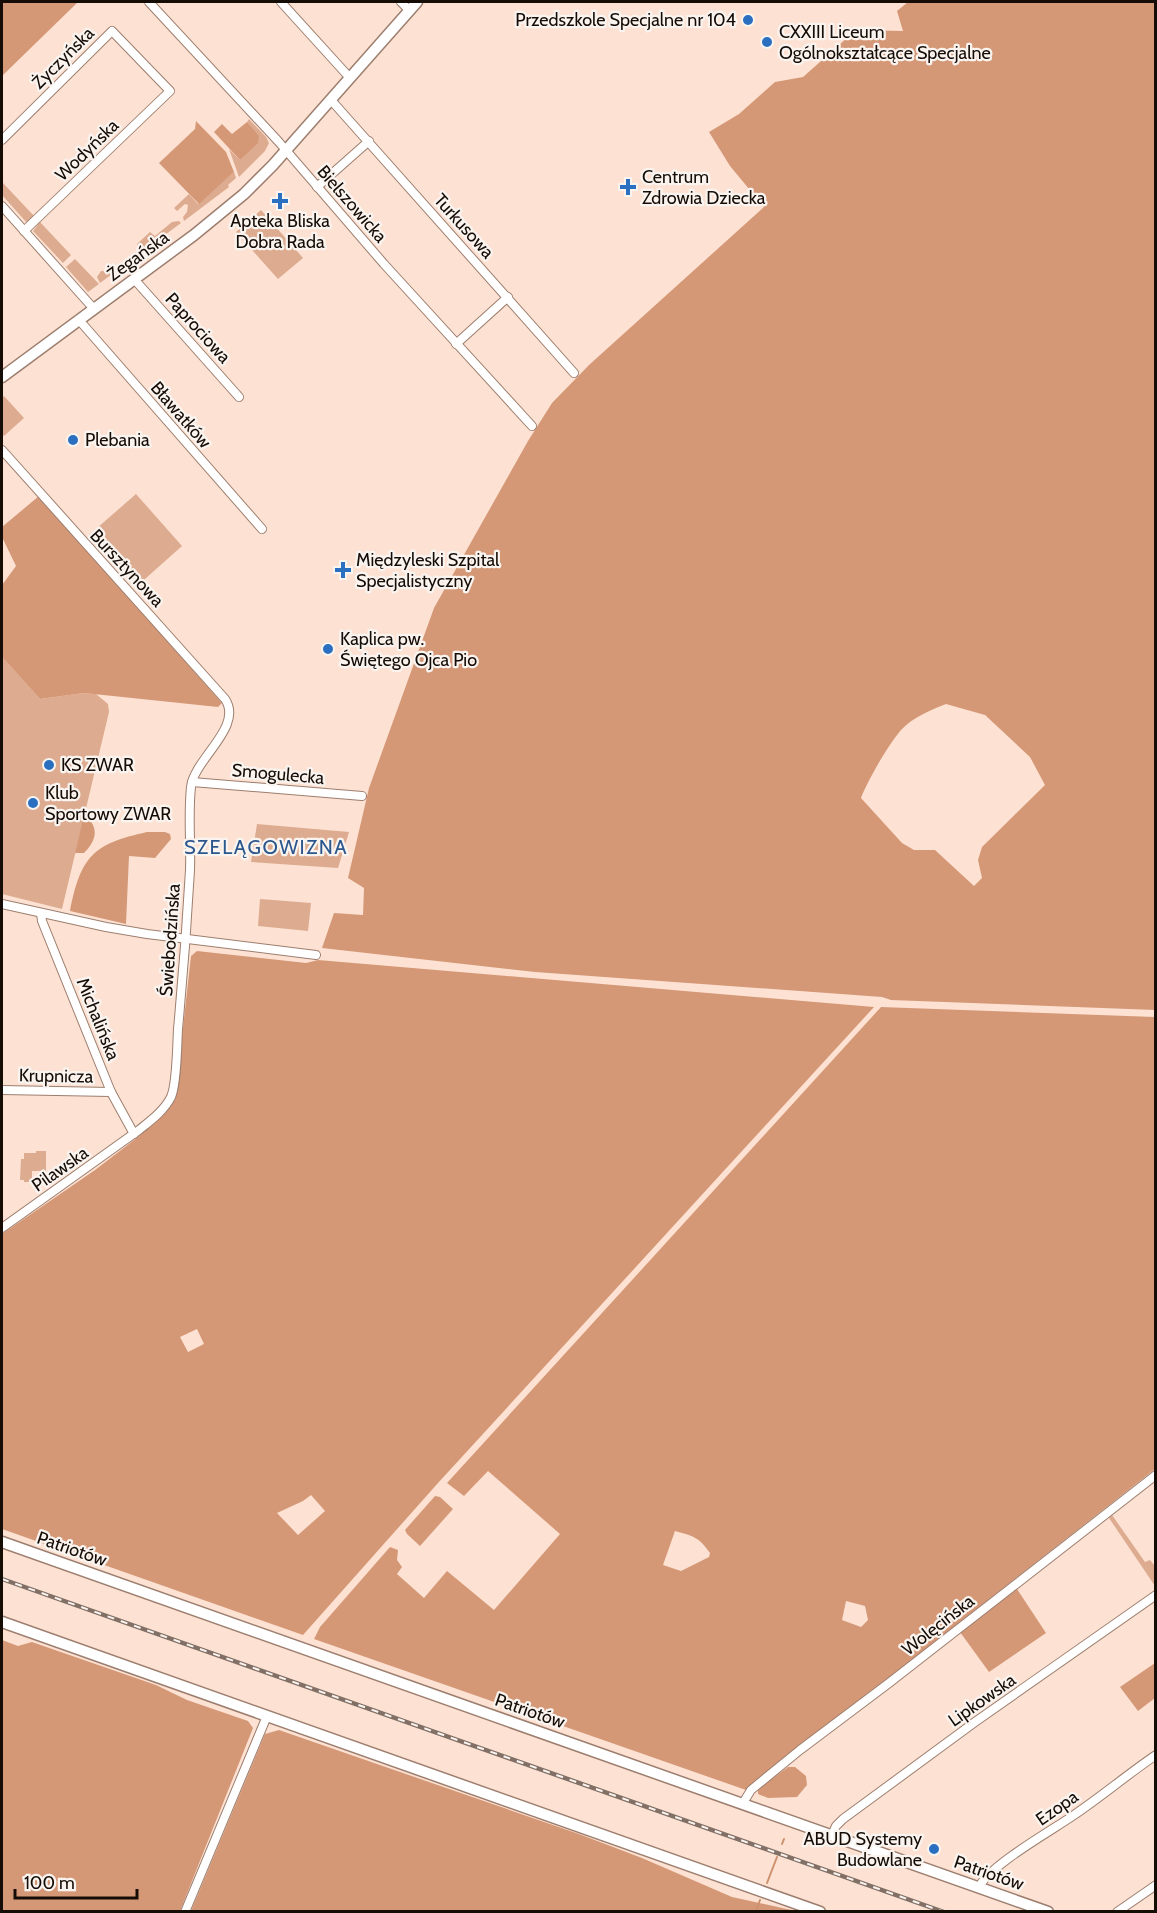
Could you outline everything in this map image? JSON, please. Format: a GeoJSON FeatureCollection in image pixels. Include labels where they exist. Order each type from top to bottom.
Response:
{"type":"FeatureCollection","features":[{"type":"Feature","properties":{"kind":"main road","name":"Żegańska"},"geometry":{"type":"LineString","coordinates":[[2,376],[224,212],[259,180],[331,100],[409,4]]}},
{"type":"Feature","properties":{"kind":"main road","name":"Patriotów"},"geometry":{"type":"LineString","coordinates":[[2,1542],[1048,1911]]}},
{"type":"Feature","properties":{"kind":"main road"},"geometry":{"type":"LineString","coordinates":[[2,1622],[820,1911]]}},
{"type":"Feature","properties":{"kind":"street","name":"Bielszowicka"},"geometry":{"type":"LineString","coordinates":[[149,2],[278,141],[316,188],[532,426]]}},
{"type":"Feature","properties":{"kind":"street"},"geometry":{"type":"LineString","coordinates":[[281,2],[350,78]]}},
{"type":"Feature","properties":{"kind":"street","name":"Życzyńska"},"geometry":{"type":"LineString","coordinates":[[2,140],[112,31],[170,91]]}},
{"type":"Feature","properties":{"kind":"street","name":"Wodyńska"},"geometry":{"type":"LineString","coordinates":[[24,231],[170,91]]}},
{"type":"Feature","properties":{"kind":"street","name":"Turkusowa"},"geometry":{"type":"LineString","coordinates":[[331,100],[574,373]]}},
{"type":"Feature","properties":{"kind":"street"},"geometry":{"type":"LineString","coordinates":[[316,188],[369,141]]}},
{"type":"Feature","properties":{"kind":"street"},"geometry":{"type":"LineString","coordinates":[[2,206],[93,309]]}},
{"type":"Feature","properties":{"kind":"street","name":"Paprociowa"},"geometry":{"type":"LineString","coordinates":[[134,279],[239,397]]}},
{"type":"Feature","properties":{"kind":"street"},"geometry":{"type":"LineString","coordinates":[[456,344],[508,297]]}},
{"type":"Feature","properties":{"kind":"street","name":"Bławatków"},"geometry":{"type":"LineString","coordinates":[[79,320],[262,529]]}},
{"type":"Feature","properties":{"kind":"street","name":"Bursztynowa"},"geometry":{"type":"LineString","coordinates":[[2,450],[230,706]]}},
{"type":"Feature","properties":{"kind":"street","name":"Świebodzińska"},"geometry":{"type":"LineString","coordinates":[[134,1134],[155,1117],[172,1096],[185,940],[192,783],[197,767],[224,731],[230,706]]}},
{"type":"Feature","properties":{"kind":"street","name":"Smogulecka"},"geometry":{"type":"LineString","coordinates":[[192,783],[362,796]]}},
{"type":"Feature","properties":{"kind":"street"},"geometry":{"type":"LineString","coordinates":[[2,904],[106,927],[185,940],[316,955]]}},
{"type":"Feature","properties":{"kind":"street","name":"Michalińska"},"geometry":{"type":"LineString","coordinates":[[41,913],[42,921],[111,1092],[134,1134]]}},
{"type":"Feature","properties":{"kind":"street","name":"Krupnicza"},"geometry":{"type":"LineString","coordinates":[[2,1090],[111,1092]]}},
{"type":"Feature","properties":{"kind":"street","name":"Pilawska"},"geometry":{"type":"LineString","coordinates":[[2,1228],[134,1134]]}},
{"type":"Feature","properties":{"kind":"street","name":"Wolęcińska"},"geometry":{"type":"LineString","coordinates":[[743,1803],[751,1790],[800,1750],[1155,1475]]}},
{"type":"Feature","properties":{"kind":"street","name":"Lipkowska"},"geometry":{"type":"LineString","coordinates":[[832,1835],[836,1826],[843,1819],[975,1722],[1155,1595]]}},
{"type":"Feature","properties":{"kind":"street"},"geometry":{"type":"LineString","coordinates":[[185,1911],[267,1716]]}},
{"type":"Feature","properties":{"kind":"street","name":"Ezopa"},"geometry":{"type":"LineString","coordinates":[[979,1887],[991,1873],[1155,1755]]}},
{"type":"Feature","properties":{"kind":"street"},"geometry":{"type":"LineString","coordinates":[[1117,1911],[1155,1885]]}},
{"type":"Feature","properties":{"kind":"shaded area"},"geometry":{"type":"Polygon","coordinates":[[[2,2],[78,2],[2,76],[2,2]]]}},
{"type":"Feature","properties":{"kind":"shaded area"},"geometry":{"type":"Polygon","coordinates":[[[908,2],[1155,2],[1155,1010],[891,1000],[882,997],[535,972],[322,948],[334,913],[363,915],[364,888],[348,878],[369,788],[434,608],[528,441],[552,403],[589,365],[764,207],[730,166],[709,132],[739,114],[775,82],[803,77],[856,30],[903,31],[897,11],[908,2]],[[946,704],[911,721],[890,744],[861,798],[902,843],[914,850],[935,850],[974,886],[982,878],[978,860],[982,847],[1045,785],[1030,757],[985,715],[946,704]]]}},
{"type":"Feature","properties":{"kind":"shaded area"},"geometry":{"type":"Polygon","coordinates":[[[249,119],[269,143],[265,151],[239,177],[229,149],[240,160],[258,136],[247,122],[249,119]]]}},
{"type":"Feature","properties":{"kind":"shaded area"},"geometry":{"type":"Polygon","coordinates":[[[196,121],[226,152],[234,172],[199,204],[159,163],[195,129],[196,121]]]}},
{"type":"Feature","properties":{"kind":"shaded area"},"geometry":{"type":"Polygon","coordinates":[[[247,122],[259,136],[258,143],[240,160],[214,132],[222,124],[232,134],[247,122]]]}},
{"type":"Feature","properties":{"kind":"shaded area"},"geometry":{"type":"Polygon","coordinates":[[[234,172],[236,178],[228,185],[229,187],[184,221],[183,217],[188,205],[185,204],[177,211],[174,208],[189,194],[198,204],[234,172]]]}},
{"type":"Feature","properties":{"kind":"shaded area"},"geometry":{"type":"Polygon","coordinates":[[[2,182],[35,217],[28,224],[2,195],[2,182]]]}},
{"type":"Feature","properties":{"kind":"shaded area"},"geometry":{"type":"Polygon","coordinates":[[[261,210],[303,258],[278,279],[236,232],[261,210]]]}},
{"type":"Feature","properties":{"kind":"shaded area"},"geometry":{"type":"Polygon","coordinates":[[[40,222],[71,255],[63,263],[33,231],[40,222]]]}},
{"type":"Feature","properties":{"kind":"shaded area"},"geometry":{"type":"Polygon","coordinates":[[[172,222],[181,223],[100,283],[97,277],[101,271],[112,272],[142,250],[137,244],[150,232],[155,236],[172,222]]]}},
{"type":"Feature","properties":{"kind":"shaded area"},"geometry":{"type":"Polygon","coordinates":[[[75,259],[99,284],[88,292],[66,267],[75,259]]]}},
{"type":"Feature","properties":{"kind":"shaded area"},"geometry":{"type":"Polygon","coordinates":[[[4,396],[24,418],[4,436],[2,434],[2,398],[4,396]]]}},
{"type":"Feature","properties":{"kind":"shaded area"},"geometry":{"type":"Polygon","coordinates":[[[136,494],[182,546],[136,587],[89,535],[136,494]]]}},
{"type":"Feature","properties":{"kind":"shaded area"},"geometry":{"type":"Polygon","coordinates":[[[39,496],[222,703],[218,707],[84,693],[40,699],[2,657],[2,585],[16,566],[2,537],[2,527],[39,496]]]}},
{"type":"Feature","properties":{"kind":"shaded area","name":"KS ZWAR"},"geometry":{"type":"Polygon","coordinates":[[[2,657],[40,699],[84,693],[96,694],[108,704],[109,712],[62,909],[2,894],[2,657]]]}},
{"type":"Feature","properties":{"kind":"shaded area"},"geometry":{"type":"Polygon","coordinates":[[[83,819],[90,820],[95,833],[84,853],[75,853],[83,819]]]}},
{"type":"Feature","properties":{"kind":"shaded area"},"geometry":{"type":"Polygon","coordinates":[[[257,824],[349,832],[338,868],[251,862],[257,824]]]}},
{"type":"Feature","properties":{"kind":"shaded area"},"geometry":{"type":"Polygon","coordinates":[[[147,832],[165,832],[170,834],[171,839],[155,858],[129,856],[126,924],[70,911],[79,877],[92,855],[114,842],[147,832]]]}},
{"type":"Feature","properties":{"kind":"shaded area"},"geometry":{"type":"Polygon","coordinates":[[[260,899],[311,903],[308,931],[258,926],[260,899]]]}},
{"type":"Feature","properties":{"kind":"shaded area"},"geometry":{"type":"Polygon","coordinates":[[[197,951],[306,963],[318,960],[874,1007],[438,1483],[303,1635],[2,1529],[2,1234],[95,1170],[138,1137],[175,1100],[191,956],[197,951]],[[197,1329],[180,1337],[188,1352],[204,1344],[197,1329]],[[311,1495],[277,1513],[298,1535],[325,1511],[311,1495]]]}},
{"type":"Feature","properties":{"kind":"shaded area"},"geometry":{"type":"Polygon","coordinates":[[[881,1007],[1155,1017],[1155,1469],[746,1790],[314,1639],[320,1627],[390,1547],[398,1550],[397,1560],[402,1567],[397,1574],[424,1598],[447,1571],[494,1610],[560,1534],[488,1471],[464,1496],[447,1483],[881,1007]],[[675,1531],[663,1565],[681,1571],[709,1557],[710,1553],[699,1540],[675,1531]],[[846,1601],[842,1620],[861,1627],[868,1620],[865,1606],[846,1601]]]}},
{"type":"Feature","properties":{"kind":"shaded area"},"geometry":{"type":"Polygon","coordinates":[[[36,1151],[46,1151],[46,1171],[32,1171],[32,1182],[24,1182],[20,1180],[21,1159],[24,1159],[24,1153],[36,1153],[36,1151]]]}},
{"type":"Feature","properties":{"kind":"shaded area"},"geometry":{"type":"Polygon","coordinates":[[[435,1496],[440,1497],[453,1509],[420,1546],[405,1530],[435,1496]]]}},
{"type":"Feature","properties":{"kind":"shaded area"},"geometry":{"type":"Polygon","coordinates":[[[1112,1515],[1145,1562],[1150,1560],[1155,1566],[1155,1586],[1109,1518],[1112,1515]]]}},
{"type":"Feature","properties":{"kind":"shaded area"},"geometry":{"type":"Polygon","coordinates":[[[1017,1589],[1046,1633],[989,1672],[960,1632],[1017,1589]]]}},
{"type":"Feature","properties":{"kind":"shaded area"},"geometry":{"type":"Polygon","coordinates":[[[2,1640],[18,1646],[32,1642],[156,1685],[187,1700],[248,1721],[253,1728],[180,1911],[2,1911],[2,1640]]]}},
{"type":"Feature","properties":{"kind":"shaded area"},"geometry":{"type":"Polygon","coordinates":[[[1155,1663],[1155,1698],[1138,1711],[1120,1687],[1155,1663]]]}},
{"type":"Feature","properties":{"kind":"shaded area"},"geometry":{"type":"Polygon","coordinates":[[[279,1730],[579,1834],[732,1897],[796,1911],[191,1911],[265,1734],[279,1730]]]}},
{"type":"Feature","properties":{"kind":"shaded area"},"geometry":{"type":"Polygon","coordinates":[[[788,1767],[795,1767],[806,1776],[807,1785],[797,1797],[768,1798],[758,1794],[758,1789],[788,1767]]]}},
{"type":"Feature","properties":{"kind":"waterway"},"geometry":{"type":"LineString","coordinates":[[782,1844],[784,1839]]}},
{"type":"Feature","properties":{"kind":"waterway"},"geometry":{"type":"LineString","coordinates":[[767,1883],[777,1857]]}},
{"type":"Feature","properties":{"kind":"waterway"},"geometry":{"type":"LineString","coordinates":[[756,1911],[760,1900]]}},
{"type":"Feature","properties":{"kind":"railway"},"geometry":{"type":"LineString","coordinates":[[2,1579],[944,1912]]}},
{"type":"Feature","properties":{"kind":"place","name":"Przedszkole Specjalne nr 104"},"geometry":{"type":"Point","coordinates":[748,20]}},
{"type":"Feature","properties":{"kind":"place","name":"CXXIII Liceum Ogólnokształcące Specjalne"},"geometry":{"type":"Point","coordinates":[767,42]}},
{"type":"Feature","properties":{"kind":"place","name":"Centrum Zdrowia Dziecka"},"geometry":{"type":"Point","coordinates":[628,187]}},
{"type":"Feature","properties":{"kind":"place","name":"Apteka Bliska Dobra Rada"},"geometry":{"type":"Point","coordinates":[280,201]}},
{"type":"Feature","properties":{"kind":"place","name":"Plebania"},"geometry":{"type":"Point","coordinates":[73,440]}},
{"type":"Feature","properties":{"kind":"place","name":"Międzyleski Szpital Specjalistyczny"},"geometry":{"type":"Point","coordinates":[343,570]}},
{"type":"Feature","properties":{"kind":"place","name":"Kaplica pw. Świętego Ojca Pio"},"geometry":{"type":"Point","coordinates":[328,649]}},
{"type":"Feature","properties":{"kind":"place","name":"KS ZWAR"},"geometry":{"type":"Point","coordinates":[49,765]}},
{"type":"Feature","properties":{"kind":"place","name":"Klub Sportowy ZWAR"},"geometry":{"type":"Point","coordinates":[33,803]}},
{"type":"Feature","properties":{"kind":"place","name":"ABUD Systemy Budowlane"},"geometry":{"type":"Point","coordinates":[934,1849]}},
{"type":"Feature","properties":{"kind":"district","name":"SZELĄGOWIZNA"},"geometry":{"type":"Point","coordinates":[266,847]}}]}
